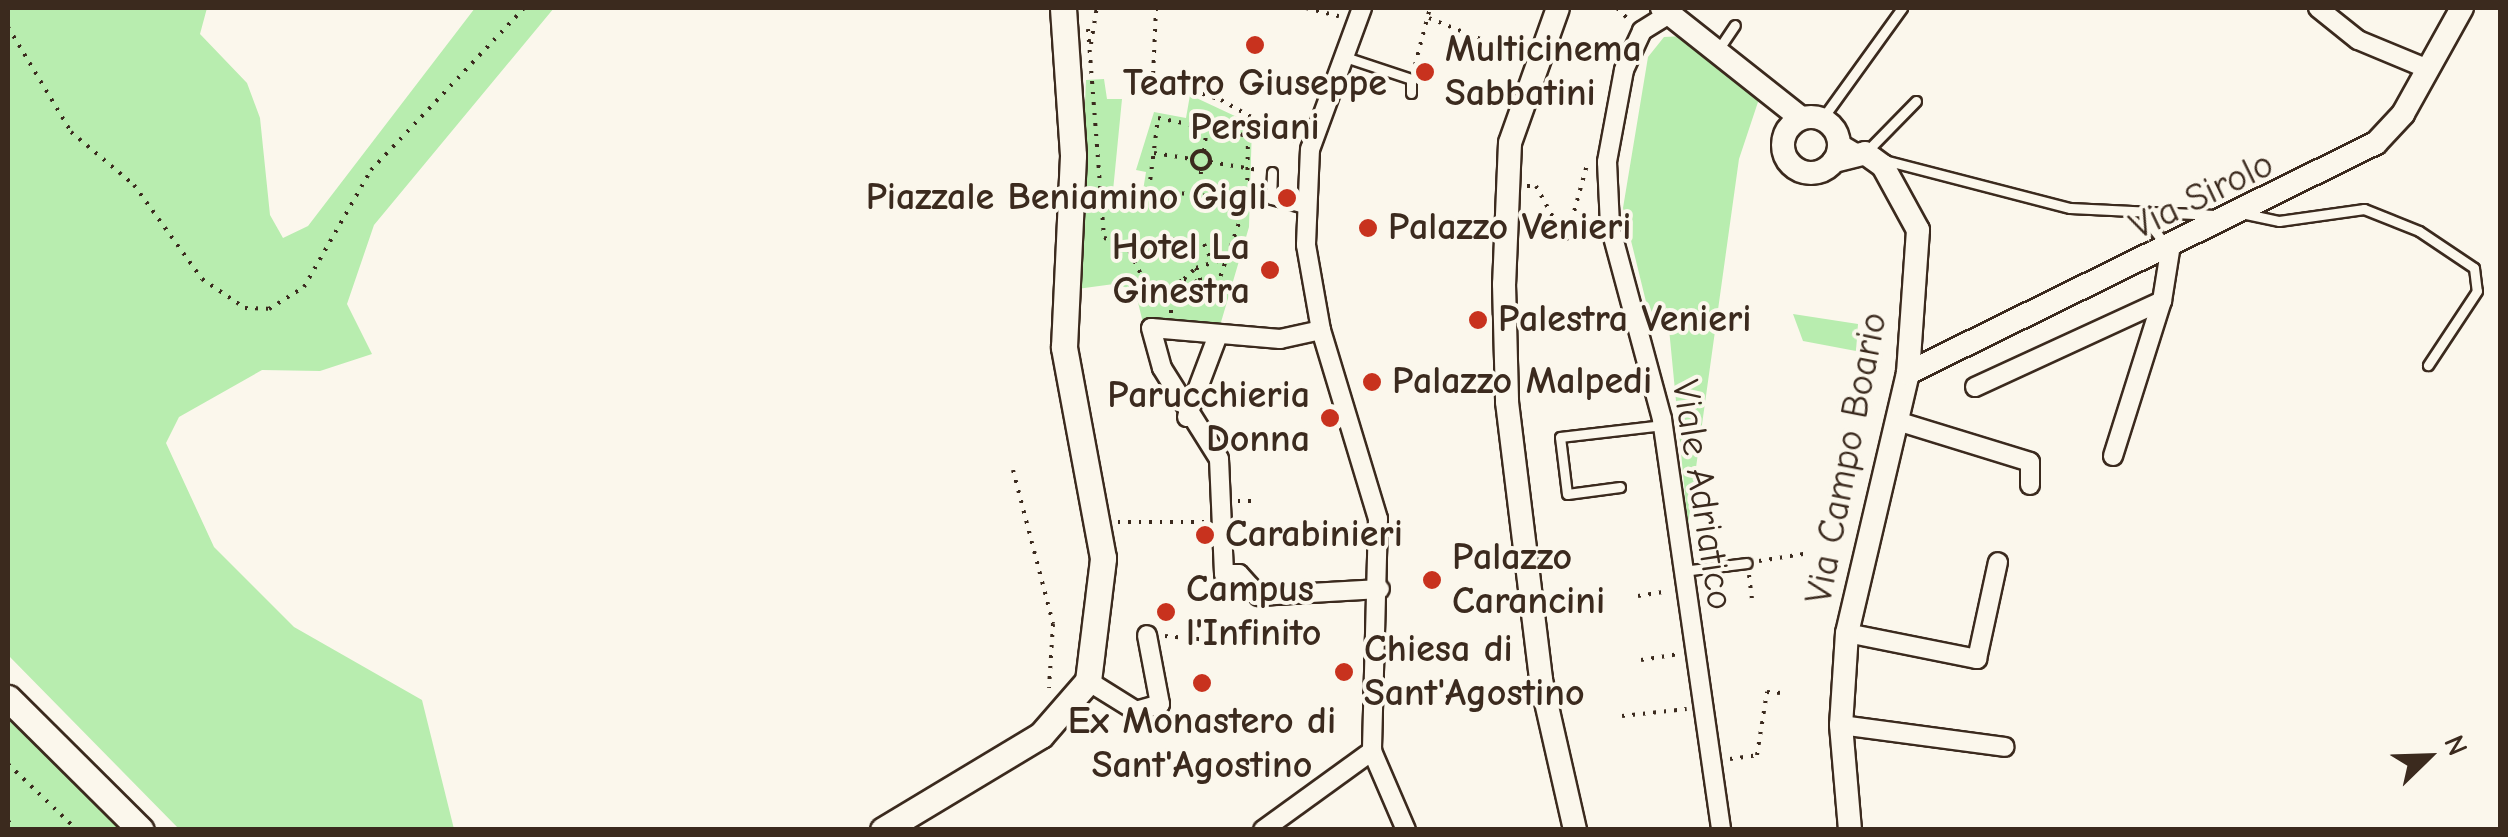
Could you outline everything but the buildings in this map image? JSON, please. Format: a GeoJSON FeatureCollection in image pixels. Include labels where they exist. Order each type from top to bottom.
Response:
{"type":"FeatureCollection","features":[{"type":"Feature","properties":{"kind":"main road"},"geometry":{"type":"LineString","coordinates":[[884,830],[1041,735],[1088,681],[1101,522],[1064,348],[1073,155],[1063,8]]}},
{"type":"Feature","properties":{"kind":"main road"},"geometry":{"type":"LineString","coordinates":[[8,698],[141,830]]}},
{"type":"Feature","properties":{"kind":"street"},"geometry":{"type":"LineString","coordinates":[[1558,8],[1534,61],[1508,186],[1507,402],[1541,680],[1575,830]]}},
{"type":"Feature","properties":{"kind":"street"},"geometry":{"type":"LineString","coordinates":[[2318,8],[2358,40],[2428,68]]}},
{"type":"Feature","properties":{"kind":"street","name":"Via Sirolo"},"geometry":{"type":"LineString","coordinates":[[1908,373],[2248,214],[2376,143],[2428,68],[2462,8]]}},
{"type":"Feature","properties":{"kind":"street"},"geometry":{"type":"LineString","coordinates":[[1666,11],[1718,50],[1770,100],[1811,127],[1834,161]]}},
{"type":"Feature","properties":{"kind":"street","name":"Viale Adriatico"},"geometry":{"type":"LineString","coordinates":[[1666,11],[1632,50],[1607,162],[1610,226],[1663,425],[1682,580],[1721,830]]}},
{"type":"Feature","properties":{"kind":"street"},"geometry":{"type":"LineString","coordinates":[[1360,14],[1310,149],[1305,208],[1321,330],[1378,519],[1380,589],[1372,751],[1406,830]]}},
{"type":"Feature","properties":{"kind":"street"},"geometry":{"type":"LineString","coordinates":[[1811,127],[1796,168],[1820,172],[1834,161],[1866,152]]}},
{"type":"Feature","properties":{"kind":"street","name":"Via Campo Boario"},"geometry":{"type":"LineString","coordinates":[[1850,830],[1841,725],[1848,633],[1908,373],[1918,230],[1896,180],[1866,152]]}},
{"type":"Feature","properties":{"kind":"street"},"geometry":{"type":"LineString","coordinates":[[2113,456],[2162,301],[2170,252]]}},
{"type":"Feature","properties":{"kind":"street"},"geometry":{"type":"LineString","coordinates":[[1975,387],[2162,301]]}},
{"type":"Feature","properties":{"kind":"street"},"geometry":{"type":"LineString","coordinates":[[1321,330],[1218,334],[1150,328],[1188,416],[1219,460],[1224,574],[1238,574],[1259,596],[1302,587],[1380,589]]}},
{"type":"Feature","properties":{"kind":"street"},"geometry":{"type":"LineString","coordinates":[[1188,416],[1218,334]]}},
{"type":"Feature","properties":{"kind":"street"},"geometry":{"type":"LineString","coordinates":[[1897,421],[2030,462],[2030,485]]}},
{"type":"Feature","properties":{"kind":"street"},"geometry":{"type":"LineString","coordinates":[[1848,633],[1977,659],[1998,562]]}},
{"type":"Feature","properties":{"kind":"street"},"geometry":{"type":"LineString","coordinates":[[1088,681],[1136,711],[1160,704],[1147,635]]}},
{"type":"Feature","properties":{"kind":"street"},"geometry":{"type":"LineString","coordinates":[[1841,725],[2005,747]]}},
{"type":"Feature","properties":{"kind":"street"},"geometry":{"type":"LineString","coordinates":[[1263,830],[1372,751]]}},
{"type":"Feature","properties":{"kind":"lane"},"geometry":{"type":"LineString","coordinates":[[1902,8],[1811,127],[1866,152],[1999,196],[2144,217],[2248,214],[2280,220],[2364,209],[2474,268],[2476,291],[2428,365]]}},
{"type":"Feature","properties":{"kind":"lane"},"geometry":{"type":"LineString","coordinates":[[1718,50],[1735,25]]}},
{"type":"Feature","properties":{"kind":"lane"},"geometry":{"type":"LineString","coordinates":[[1345,57],[1411,79],[1411,92]]}},
{"type":"Feature","properties":{"kind":"lane"},"geometry":{"type":"LineString","coordinates":[[1866,152],[1916,101]]}},
{"type":"Feature","properties":{"kind":"lane"},"geometry":{"type":"LineString","coordinates":[[1272,172],[1272,199],[1305,208]]}},
{"type":"Feature","properties":{"kind":"lane"},"geometry":{"type":"LineString","coordinates":[[2144,217],[2170,252]]}},
{"type":"Feature","properties":{"kind":"lane"},"geometry":{"type":"LineString","coordinates":[[1620,487],[1568,494],[1560,436],[1663,425]]}},
{"type":"Feature","properties":{"kind":"lane"},"geometry":{"type":"LineString","coordinates":[[1682,580],[1747,563]]}},
{"type":"Feature","properties":{"kind":"path"},"geometry":{"type":"LineString","coordinates":[[8,27],[71,132],[134,185],[202,279],[244,308],[269,309],[304,287],[371,170],[524,8]]}},
{"type":"Feature","properties":{"kind":"path"},"geometry":{"type":"LineString","coordinates":[[1098,8],[1091,44],[1104,238],[1126,242],[1153,299],[1184,279],[1197,265],[1227,258]]}},
{"type":"Feature","properties":{"kind":"path"},"geometry":{"type":"LineString","coordinates":[[1156,8],[1153,77],[1221,100],[1310,149]]}},
{"type":"Feature","properties":{"kind":"path"},"geometry":{"type":"LineString","coordinates":[[1306,8],[1360,14]]}},
{"type":"Feature","properties":{"kind":"path"},"geometry":{"type":"LineString","coordinates":[[1411,79],[1430,8]]}},
{"type":"Feature","properties":{"kind":"path"},"geometry":{"type":"LineString","coordinates":[[1429,18],[1534,61]]}},
{"type":"Feature","properties":{"kind":"path"},"geometry":{"type":"LineString","coordinates":[[1184,279],[1217,286],[1247,200],[1248,136],[1158,118],[1149,190],[1247,200]]}},
{"type":"Feature","properties":{"kind":"path"},"geometry":{"type":"LineString","coordinates":[[1207,128],[1204,151],[1210,162]]}},
{"type":"Feature","properties":{"kind":"path"},"geometry":{"type":"LineString","coordinates":[[1192,159],[1204,151]]}},
{"type":"Feature","properties":{"kind":"path"},"geometry":{"type":"LineString","coordinates":[[1154,152],[1192,159],[1201,170]]}},
{"type":"Feature","properties":{"kind":"path"},"geometry":{"type":"LineString","coordinates":[[1508,186],[1536,186],[1566,241],[1582,171],[1589,160],[1607,162]]}},
{"type":"Feature","properties":{"kind":"path"},"geometry":{"type":"LineString","coordinates":[[1210,162],[1272,172]]}},
{"type":"Feature","properties":{"kind":"path"},"geometry":{"type":"LineString","coordinates":[[1198,195],[1201,170],[1210,162]]}},
{"type":"Feature","properties":{"kind":"path"},"geometry":{"type":"LineString","coordinates":[[1162,238],[1204,244],[1210,259]]}},
{"type":"Feature","properties":{"kind":"path"},"geometry":{"type":"LineString","coordinates":[[1161,254],[1197,265]]}},
{"type":"Feature","properties":{"kind":"path"},"geometry":{"type":"LineString","coordinates":[[1197,265],[1201,282]]}},
{"type":"Feature","properties":{"kind":"path"},"geometry":{"type":"LineString","coordinates":[[1012,470],[1056,642],[1041,700]]}},
{"type":"Feature","properties":{"kind":"path"},"geometry":{"type":"LineString","coordinates":[[1101,522],[1224,522]]}},
{"type":"Feature","properties":{"kind":"path"},"geometry":{"type":"LineString","coordinates":[[1752,599],[1747,563],[1808,554]]}},
{"type":"Feature","properties":{"kind":"path"},"geometry":{"type":"LineString","coordinates":[[1638,596],[1682,580]]}},
{"type":"Feature","properties":{"kind":"path"},"geometry":{"type":"LineString","coordinates":[[1147,635],[1220,641]]}},
{"type":"Feature","properties":{"kind":"path"},"geometry":{"type":"LineString","coordinates":[[1640,660],[1693,652]]}},
{"type":"Feature","properties":{"kind":"path"},"geometry":{"type":"LineString","coordinates":[[1710,762],[1757,755],[1767,692],[1783,693]]}},
{"type":"Feature","properties":{"kind":"path"},"geometry":{"type":"LineString","coordinates":[[1622,716],[1702,708]]}},
{"type":"Feature","properties":{"kind":"path"},"geometry":{"type":"LineString","coordinates":[[8,764],[77,830]]}},
{"type":"Feature","properties":{"kind":"path"},"geometry":{"type":"LineString","coordinates":[[8,822],[17,830]]}},
{"type":"Feature","properties":{"kind":"green space"},"geometry":{"type":"Polygon","coordinates":[[[8,8],[207,8],[200,34],[247,83],[260,118],[270,215],[283,238],[308,226],[475,8],[554,8],[374,225],[347,304],[372,354],[320,371],[262,370],[179,417],[166,443],[214,547],[294,627],[422,700],[454,829],[179,829],[8,655],[8,8]]]}},
{"type":"Feature","properties":{"kind":"green space"},"geometry":{"type":"Polygon","coordinates":[[[1684,36],[1761,93],[1739,159],[1688,525],[1667,308],[1650,318],[1623,208],[1648,57],[1664,37],[1684,36]]]}},
{"type":"Feature","properties":{"kind":"green space"},"geometry":{"type":"Polygon","coordinates":[[[1104,79],[1107,99],[1122,99],[1112,201],[1141,203],[1146,172],[1136,170],[1154,112],[1186,118],[1190,95],[1252,124],[1249,227],[1219,329],[1143,323],[1135,290],[1114,284],[1077,289],[1086,80],[1104,79]]]}},
{"type":"Feature","properties":{"kind":"green space"},"geometry":{"type":"Polygon","coordinates":[[[1793,314],[1858,324],[1856,351],[1803,341],[1793,314]]]}},
{"type":"Feature","properties":{"kind":"green space"},"geometry":{"type":"Polygon","coordinates":[[[8,709],[129,829],[8,829],[8,709]]]}},
{"type":"Feature","properties":{"kind":"place","name":"Teatro Giuseppe Persiani"},"geometry":{"type":"Point","coordinates":[1255,45]}},
{"type":"Feature","properties":{"kind":"place","name":"Multicinema Sabbatini"},"geometry":{"type":"Point","coordinates":[1425,72]}},
{"type":"Feature","properties":{"kind":"place","name":"Piazzale Beniamino Gigli"},"geometry":{"type":"Point","coordinates":[1287,198]}},
{"type":"Feature","properties":{"kind":"place","name":"Palazzo Venieri"},"geometry":{"type":"Point","coordinates":[1368,228]}},
{"type":"Feature","properties":{"kind":"place","name":"Hotel La Ginestra"},"geometry":{"type":"Point","coordinates":[1270,270]}},
{"type":"Feature","properties":{"kind":"place","name":"Palestra Venieri"},"geometry":{"type":"Point","coordinates":[1478,320]}},
{"type":"Feature","properties":{"kind":"place","name":"Palazzo Malpedi"},"geometry":{"type":"Point","coordinates":[1372,382]}},
{"type":"Feature","properties":{"kind":"place","name":"Parucchieria Donna"},"geometry":{"type":"Point","coordinates":[1330,418]}},
{"type":"Feature","properties":{"kind":"place","name":"Carabinieri"},"geometry":{"type":"Point","coordinates":[1205,535]}},
{"type":"Feature","properties":{"kind":"place","name":"Palazzo Carancini"},"geometry":{"type":"Point","coordinates":[1432,580]}},
{"type":"Feature","properties":{"kind":"place","name":"Campus l'Infinito"},"geometry":{"type":"Point","coordinates":[1166,612]}},
{"type":"Feature","properties":{"kind":"place","name":"Chiesa di Sant'Agostino"},"geometry":{"type":"Point","coordinates":[1344,672]}},
{"type":"Feature","properties":{"kind":"place","name":"Ex Monastero di Sant'Agostino"},"geometry":{"type":"Point","coordinates":[1202,683]}}]}
